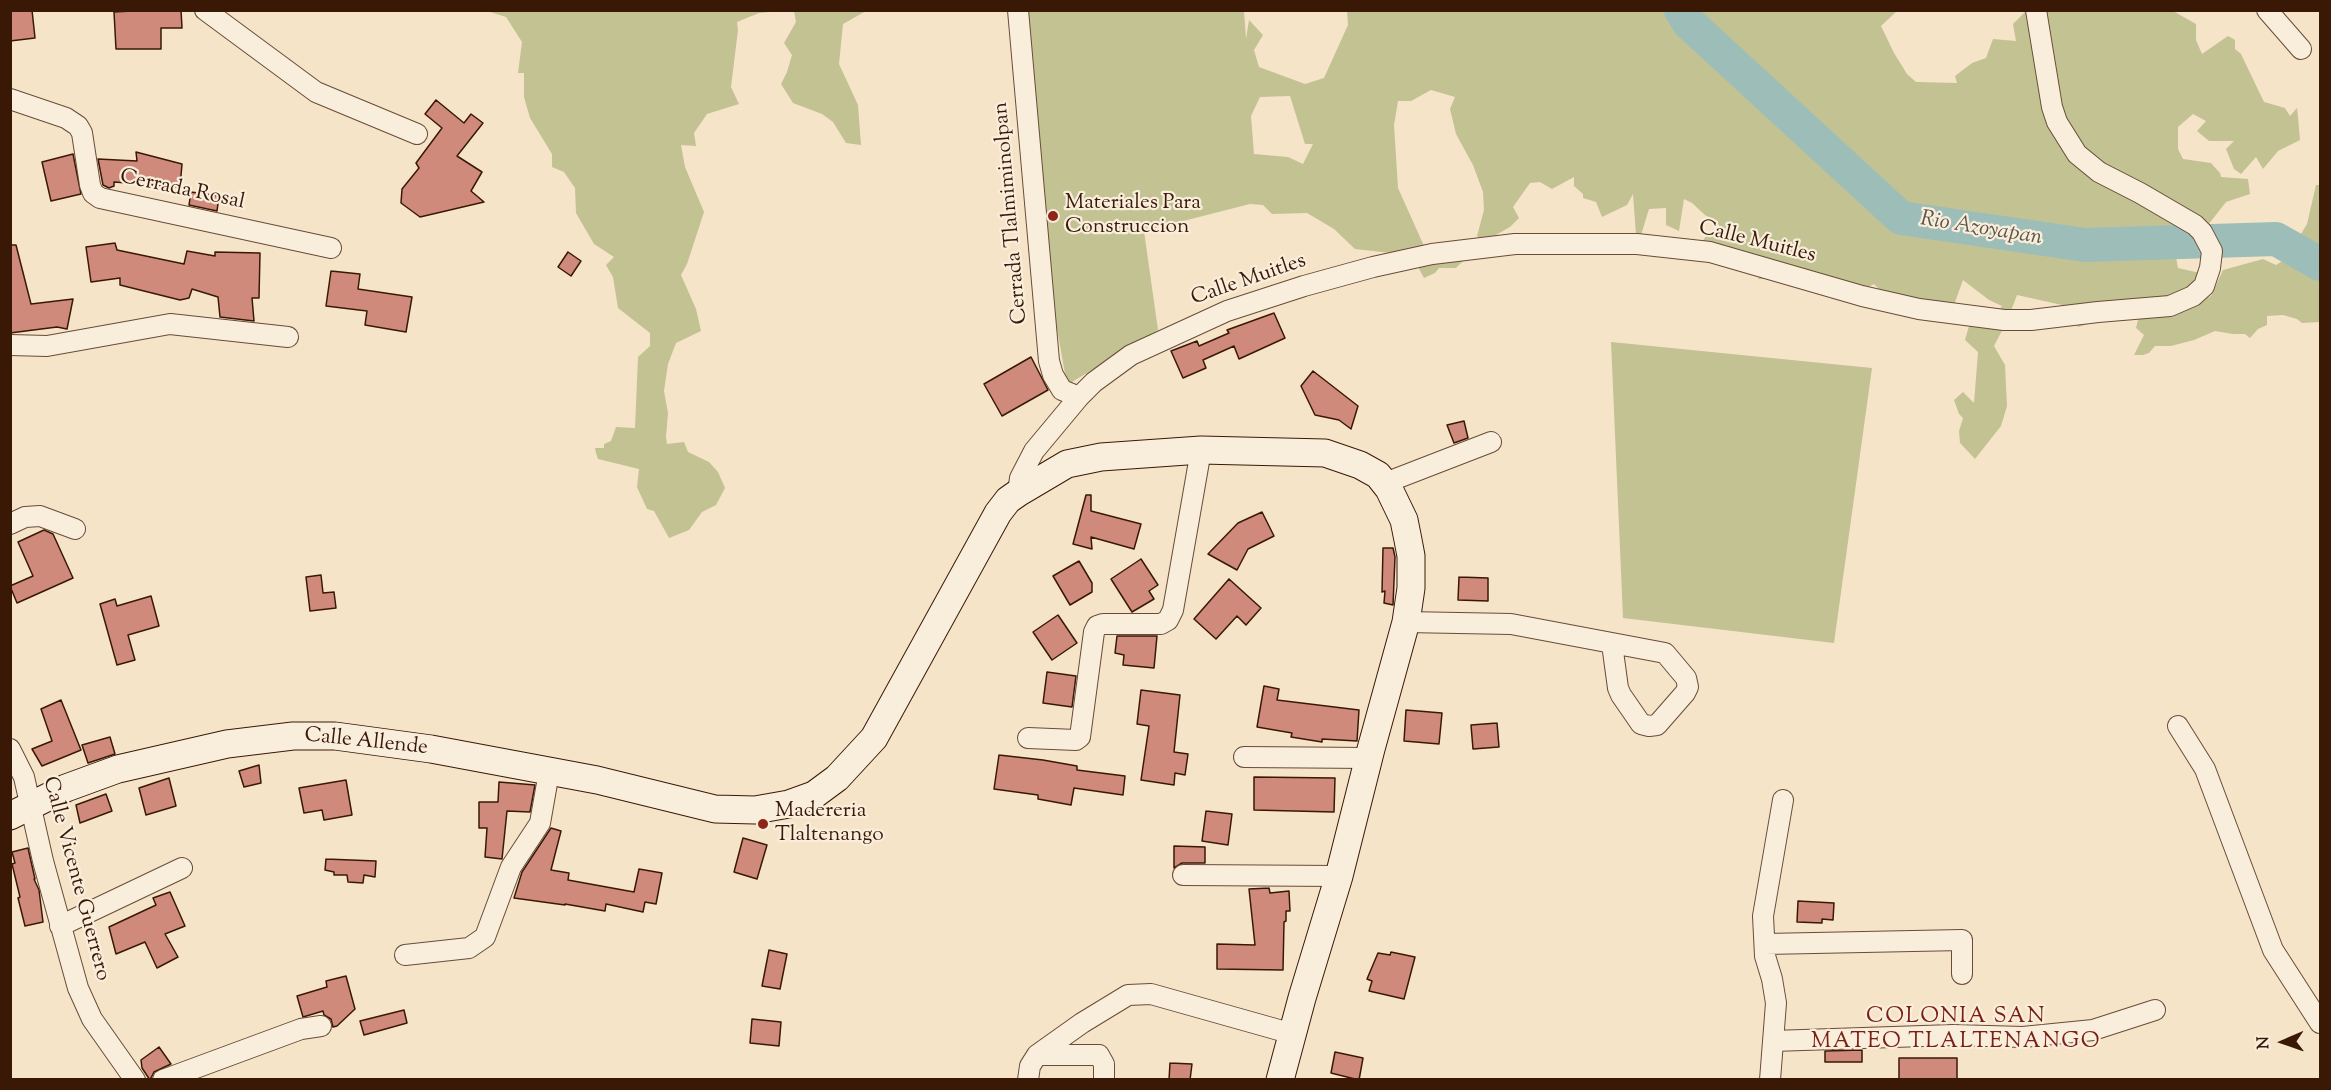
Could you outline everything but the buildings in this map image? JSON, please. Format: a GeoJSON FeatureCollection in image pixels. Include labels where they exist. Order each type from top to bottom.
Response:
{"type":"FeatureCollection","features":[{"type":"Feature","properties":{"kind":"street"},"geometry":{"type":"LineString","coordinates":[[205,10],[316,92],[417,134]]}},
{"type":"Feature","properties":{"kind":"street","name":"Cerrada Tlalmiminolpan"},"geometry":{"type":"LineString","coordinates":[[1018,10],[1049,361],[1053,375],[1062,390],[1079,397]]}},
{"type":"Feature","properties":{"kind":"street","name":"Calle Muitles"},"geometry":{"type":"LineString","coordinates":[[1018,493],[1020,478],[1034,452],[1079,397],[1094,382],[1131,355],[1227,311],[1304,286],[1432,254],[1515,244],[1637,244],[1710,252],[1862,296],[1919,309],[2004,320],[2031,320],[2170,306],[2193,296],[2204,286],[2210,268],[2212,251],[2202,232],[2195,225],[2099,172],[2077,154],[2057,122],[2052,107],[2036,10]]}},
{"type":"Feature","properties":{"kind":"street"},"geometry":{"type":"LineString","coordinates":[[2266,10],[2301,49]]}},
{"type":"Feature","properties":{"kind":"street","name":"Cerrada Rosal"},"geometry":{"type":"LineString","coordinates":[[10,99],[66,118],[78,126],[82,133],[90,185],[93,193],[100,198],[331,248]]}},
{"type":"Feature","properties":{"kind":"street"},"geometry":{"type":"LineString","coordinates":[[10,345],[47,346],[170,324],[288,337]]}},
{"type":"Feature","properties":{"kind":"street"},"geometry":{"type":"LineString","coordinates":[[1280,1080],[1339,876],[1368,758],[1406,622],[1411,588],[1411,556],[1404,520],[1385,483],[1491,442]]}},
{"type":"Feature","properties":{"kind":"street"},"geometry":{"type":"LineString","coordinates":[[1028,738],[1076,740],[1080,737],[1096,626],[1161,624],[1168,620],[1173,610],[1201,450]]}},
{"type":"Feature","properties":{"kind":"street","name":"Calle Allende"},"geometry":{"type":"LineString","coordinates":[[20,810],[66,788],[118,769],[227,744],[293,736],[335,736],[401,745],[597,780],[728,810],[777,807],[814,795],[837,778],[874,738],[998,513],[1008,500],[1050,472],[1077,461],[1121,454],[1201,450],[1325,453],[1360,465],[1385,483]]}},
{"type":"Feature","properties":{"kind":"street"},"geometry":{"type":"LineString","coordinates":[[10,524],[25,517],[40,516],[75,529]]}},
{"type":"Feature","properties":{"kind":"street"},"geometry":{"type":"LineString","coordinates":[[1406,622],[1511,624],[1612,645],[1665,653],[1686,678],[1688,687],[1657,725],[1641,724],[1621,695],[1612,645]]}},
{"type":"Feature","properties":{"kind":"street"},"geometry":{"type":"LineString","coordinates":[[2178,726],[2205,769],[2273,950],[2320,1023]]}},
{"type":"Feature","properties":{"kind":"street","name":"Calle Vicente Guerrero"},"geometry":{"type":"LineString","coordinates":[[10,749],[24,777],[20,810],[60,926],[78,988],[92,1019],[135,1080]]}},
{"type":"Feature","properties":{"kind":"street"},"geometry":{"type":"LineString","coordinates":[[1244,757],[1368,758]]}},
{"type":"Feature","properties":{"kind":"street"},"geometry":{"type":"LineString","coordinates":[[405,955],[469,948],[485,937],[511,867],[540,823],[549,772]]}},
{"type":"Feature","properties":{"kind":"street"},"geometry":{"type":"LineString","coordinates":[[1770,1080],[1776,1003],[1765,956],[1763,916],[1783,800]]}},
{"type":"Feature","properties":{"kind":"street"},"geometry":{"type":"LineString","coordinates":[[60,926],[182,868]]}},
{"type":"Feature","properties":{"kind":"street"},"geometry":{"type":"LineString","coordinates":[[1183,875],[1339,876]]}},
{"type":"Feature","properties":{"kind":"street"},"geometry":{"type":"LineString","coordinates":[[1765,944],[1962,940],[1962,974]]}},
{"type":"Feature","properties":{"kind":"street"},"geometry":{"type":"LineString","coordinates":[[1028,1080],[1030,1065],[1038,1055],[1082,1023],[1128,995],[1141,993],[1293,1034]]}},
{"type":"Feature","properties":{"kind":"street"},"geometry":{"type":"LineString","coordinates":[[1773,1041],[1953,1035],[2023,1037],[2093,1030],[2156,1010]]}},
{"type":"Feature","properties":{"kind":"street"},"geometry":{"type":"LineString","coordinates":[[163,1080],[301,1029],[321,1026]]}},
{"type":"Feature","properties":{"kind":"street"},"geometry":{"type":"LineString","coordinates":[[1038,1055],[1099,1055],[1104,1064],[1104,1080]]}},
{"type":"Feature","properties":{"kind":"green space"},"geometry":{"type":"Polygon","coordinates":[[[487,11],[782,11],[759,13],[737,22],[731,87],[739,104],[707,114],[694,133],[696,146],[681,145],[685,167],[704,212],[687,264],[681,275],[696,309],[701,331],[676,343],[668,364],[664,391],[668,413],[666,437],[667,444],[684,442],[688,452],[709,462],[718,472],[725,488],[716,505],[702,512],[689,530],[669,538],[654,511],[647,509],[637,487],[639,469],[598,459],[595,448],[604,448],[604,444],[611,441],[616,427],[635,428],[638,357],[650,346],[650,333],[618,308],[613,277],[606,265],[614,257],[594,244],[576,213],[575,188],[564,172],[552,167],[552,154],[530,118],[524,97],[524,73],[518,73],[522,42],[506,17],[487,11]]]}},
{"type":"Feature","properties":{"kind":"green space"},"geometry":{"type":"Polygon","coordinates":[[[794,11],[866,11],[843,24],[839,64],[858,105],[861,145],[846,143],[833,122],[822,114],[793,103],[781,84],[792,55],[784,43],[796,22],[794,11]]]}},
{"type":"Feature","properties":{"kind":"green space"},"geometry":{"type":"Polygon","coordinates":[[[1025,11],[1244,11],[1246,39],[1249,20],[1263,35],[1254,50],[1259,67],[1305,84],[1324,78],[1348,25],[1347,11],[1897,11],[1881,26],[1907,74],[1916,82],[1957,83],[1955,76],[1972,63],[1986,58],[1993,39],[2016,41],[2013,24],[2026,11],[2173,11],[2196,24],[2196,40],[2202,54],[2228,36],[2235,40],[2235,49],[2241,54],[2264,102],[2285,108],[2290,116],[2297,108],[2300,140],[2278,151],[2263,169],[2256,157],[2241,174],[2234,169],[2226,149],[2234,141],[2209,141],[2197,131],[2206,121],[2193,114],[2178,127],[2178,149],[2183,159],[2211,163],[2221,177],[2248,179],[2250,194],[2226,202],[2190,248],[2176,257],[2178,268],[2200,273],[2191,305],[2211,296],[2223,270],[2263,259],[2276,265],[2287,258],[2298,271],[2300,256],[2282,249],[2285,241],[2301,234],[2307,224],[2316,185],[2320,185],[2320,322],[2302,323],[2283,315],[2267,316],[2267,325],[2258,329],[2250,338],[2245,334],[2215,331],[2171,346],[2155,346],[2149,353],[2134,355],[2144,335],[2136,328],[2141,308],[2078,327],[2062,305],[2017,295],[1994,346],[2005,365],[2007,406],[2001,426],[1975,459],[1960,443],[1959,431],[1963,418],[1954,400],[1963,392],[1974,403],[1978,352],[1965,340],[1969,326],[1988,326],[2002,306],[1989,300],[1963,280],[1955,302],[1968,313],[1890,300],[1874,284],[1857,293],[1815,279],[1790,286],[1787,279],[1758,279],[1763,270],[1702,242],[1708,233],[1721,230],[1717,221],[1705,215],[1692,203],[1684,199],[1679,231],[1666,225],[1666,208],[1649,209],[1641,235],[1636,235],[1633,194],[1627,205],[1602,217],[1596,202],[1583,198],[1583,194],[1574,186],[1574,177],[1552,189],[1540,182],[1530,183],[1513,207],[1519,218],[1510,227],[1485,241],[1477,236],[1484,210],[1483,192],[1473,165],[1456,134],[1450,109],[1455,97],[1431,90],[1411,101],[1398,101],[1394,125],[1398,188],[1424,246],[1460,250],[1469,255],[1456,268],[1439,268],[1435,273],[1424,278],[1417,265],[1391,253],[1355,249],[1334,229],[1307,213],[1272,214],[1263,205],[1250,204],[1144,231],[1158,330],[1067,385],[1044,255],[1025,11]],[[1290,96],[1260,97],[1251,116],[1254,154],[1288,157],[1303,164],[1313,144],[1305,144],[1290,96]]]}},
{"type":"Feature","properties":{"kind":"green space"},"geometry":{"type":"Polygon","coordinates":[[[1611,342],[1872,368],[1834,643],[1623,618],[1611,342]]]}},
{"type":"Feature","properties":{"kind":"waterway","name":"Rio Azoyapan"},"geometry":{"type":"LineString","coordinates":[[1681,10],[1689,23],[1901,218],[2085,245],[2276,239],[2320,264]]}},
{"type":"Feature","properties":{"kind":"place","name":"Materiales Para Construccion"},"geometry":{"type":"Point","coordinates":[1053,216]}},
{"type":"Feature","properties":{"kind":"place","name":"Madereria Tlaltenango"},"geometry":{"type":"Point","coordinates":[763,824]}},
{"type":"Feature","properties":{"kind":"district","name":"COLONIA SAN MATEO TLALTENANGO"},"geometry":{"type":"Point","coordinates":[1956,1030]}}]}
